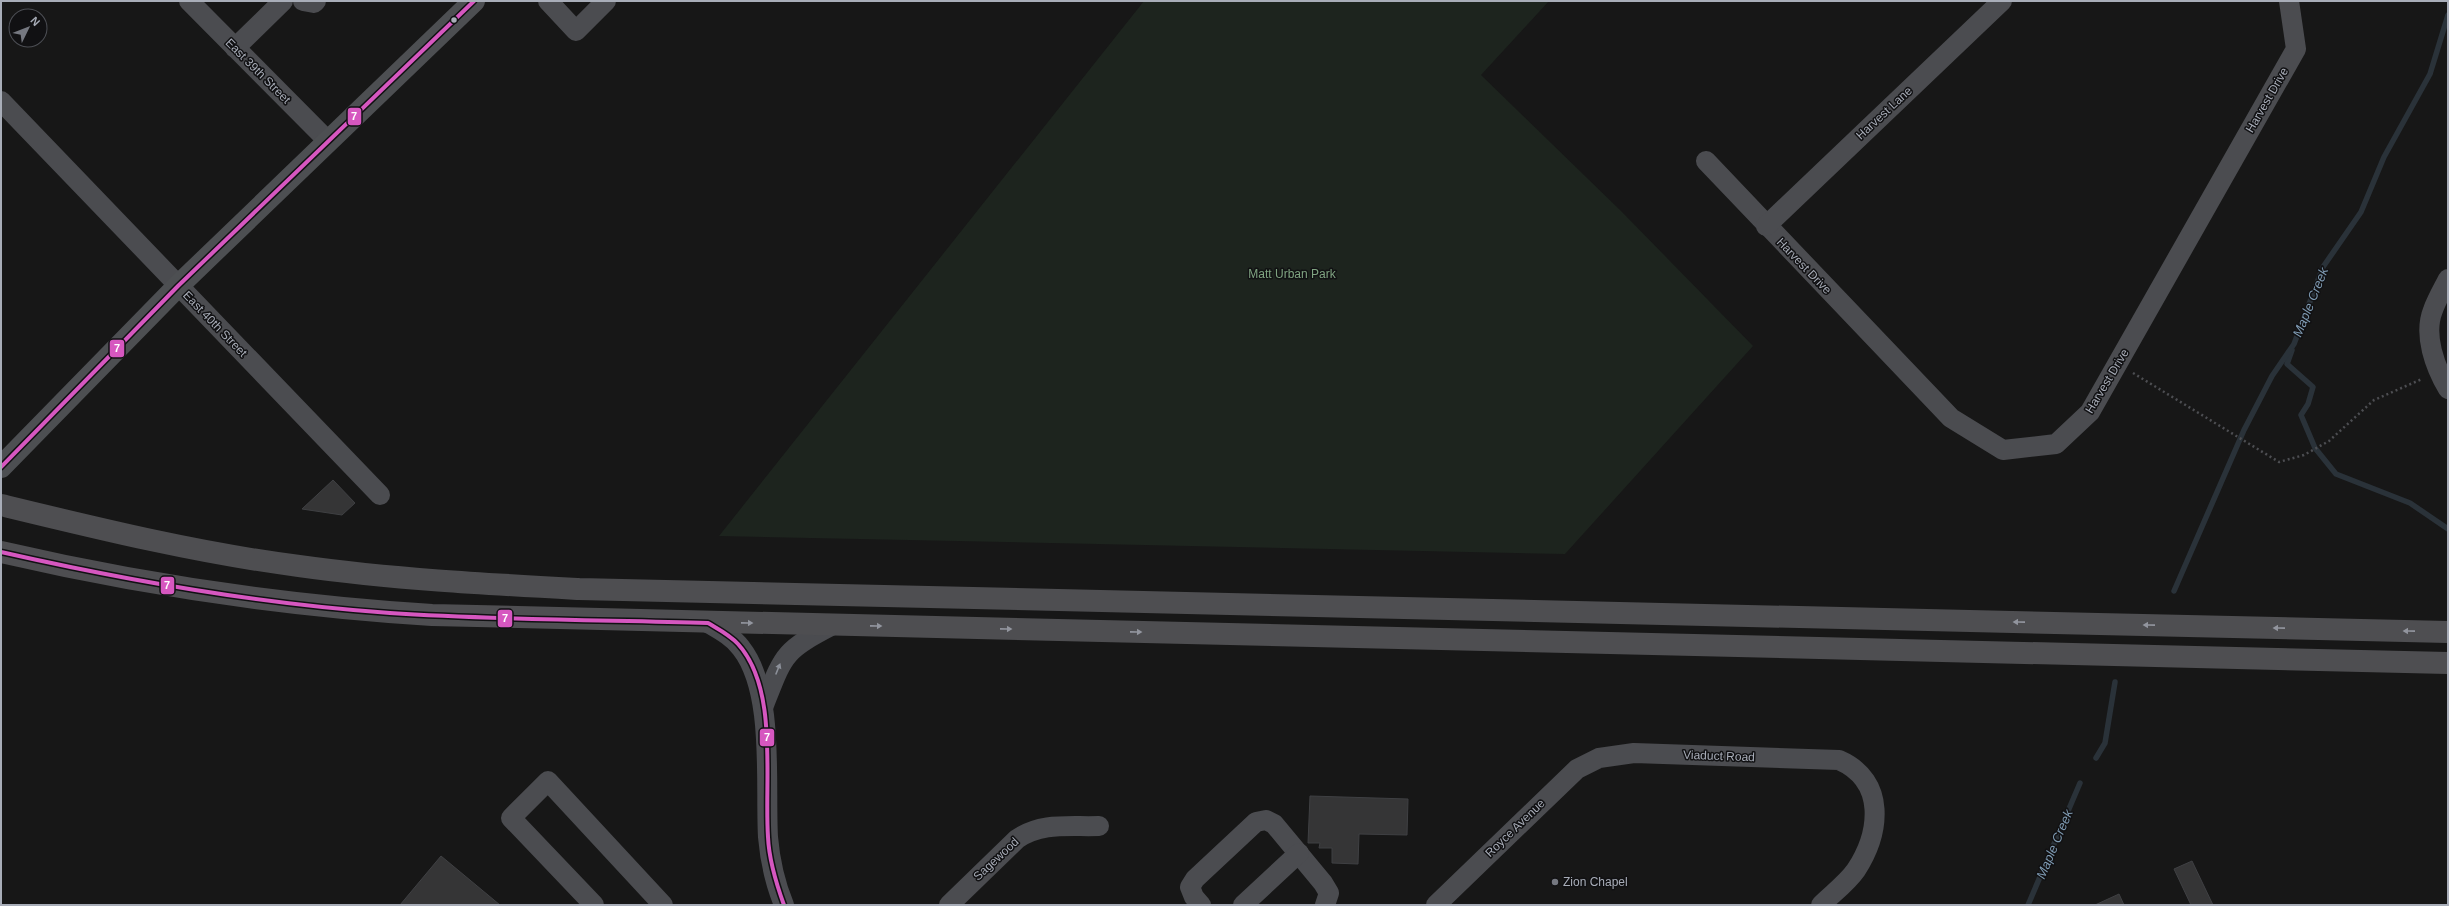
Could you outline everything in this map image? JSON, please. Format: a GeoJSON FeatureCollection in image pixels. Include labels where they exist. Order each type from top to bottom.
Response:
{"type":"FeatureCollection","features":[{"type":"Feature","properties":{"kind":"highway"},"geometry":{"type":"LineString","coordinates":[[1,505],[148,541],[300,566],[393,576],[579,589],[2448,632]]}},
{"type":"Feature","properties":{"kind":"highway"},"geometry":{"type":"LineString","coordinates":[[1,552],[165,586],[343,609],[432,615],[708,623],[2448,663]]}},
{"type":"Feature","properties":{"kind":"main road"},"geometry":{"type":"LineString","coordinates":[[1,467],[178,286],[327,140],[474,1]]}},
{"type":"Feature","properties":{"kind":"street","name":"East 39th Street"},"geometry":{"type":"LineString","coordinates":[[188,1],[327,140]]}},
{"type":"Feature","properties":{"kind":"street"},"geometry":{"type":"LineString","coordinates":[[235,48],[283,1]]}},
{"type":"Feature","properties":{"kind":"street"},"geometry":{"type":"LineString","coordinates":[[304,1],[316,1]]}},
{"type":"Feature","properties":{"kind":"street"},"geometry":{"type":"LineString","coordinates":[[548,1],[576,31],[606,1]]}},
{"type":"Feature","properties":{"kind":"street","name":"Harvest Lane"},"geometry":{"type":"LineString","coordinates":[[1766,226],[2002,1]]}},
{"type":"Feature","properties":{"kind":"street","name":"Harvest Drive"},"geometry":{"type":"LineString","coordinates":[[1706,162],[1950,418],[2003,450],[2056,444],[2090,412],[2296,49],[2289,1]]}},
{"type":"Feature","properties":{"kind":"street","name":"East 40th Street"},"geometry":{"type":"LineString","coordinates":[[1,101],[380,495]]}},
{"type":"Feature","properties":{"kind":"street"},"geometry":{"type":"LineString","coordinates":[[2448,279],[2432,311],[2430,338],[2438,372],[2448,389]]}},
{"type":"Feature","properties":{"kind":"street"},"geometry":{"type":"LineString","coordinates":[[708,623],[726,633],[741,648],[750,662],[764,705],[768,838],[773,872],[784,905]]}},
{"type":"Feature","properties":{"kind":"street"},"geometry":{"type":"LineString","coordinates":[[764,705],[781,661],[802,641],[833,625]]}},
{"type":"Feature","properties":{"kind":"street","name":"Viaduct Road"},"geometry":{"type":"LineString","coordinates":[[1599,758],[1634,754],[1839,760],[1861,775],[1868,783],[1874,804],[1875,815],[1871,842],[1855,871],[1821,905]]}},
{"type":"Feature","properties":{"kind":"street","name":"Royce Avenue"},"geometry":{"type":"LineString","coordinates":[[1436,905],[1563,781],[1577,769],[1599,758]]}},
{"type":"Feature","properties":{"kind":"street"},"geometry":{"type":"LineString","coordinates":[[594,905],[511,818],[548,781],[663,905]]}},
{"type":"Feature","properties":{"kind":"street"},"geometry":{"type":"LineString","coordinates":[[1201,905],[1194,897],[1190,887],[1196,879],[1256,822],[1266,820],[1274,824],[1299,853],[1329,892],[1325,905]]}},
{"type":"Feature","properties":{"kind":"street","name":"Sagewood"},"geometry":{"type":"LineString","coordinates":[[949,905],[1017,839],[1029,831],[1040,827],[1099,826]]}},
{"type":"Feature","properties":{"kind":"street"},"geometry":{"type":"LineString","coordinates":[[1243,905],[1299,853]]}},
{"type":"Feature","properties":{"kind":"path"},"geometry":{"type":"LineString","coordinates":[[2118,364],[2279,462],[2304,455],[2329,441],[2374,400],[2438,372]]}},
{"type":"Feature","properties":{"kind":"green space","name":"Matt Urban Park"},"geometry":{"type":"Polygon","coordinates":[[[1144,1],[1549,1],[1481,75],[1622,212],[1753,346],[1565,554],[719,536],[1144,1]]]}},
{"type":"Feature","properties":{"kind":"building"},"geometry":{"type":"Polygon","coordinates":[[[333,480],[355,503],[342,515],[302,509],[333,480]]]}},
{"type":"Feature","properties":{"kind":"building"},"geometry":{"type":"Polygon","coordinates":[[[1310,796],[1408,799],[1407,835],[1359,834],[1358,864],[1332,863],[1332,848],[1319,848],[1320,843],[1308,843],[1310,796]]]}},
{"type":"Feature","properties":{"kind":"building"},"geometry":{"type":"Polygon","coordinates":[[[441,856],[500,905],[400,905],[441,856]]]}},
{"type":"Feature","properties":{"kind":"building"},"geometry":{"type":"Polygon","coordinates":[[[2192,861],[2213,905],[2191,905],[2174,869],[2192,861]]]}},
{"type":"Feature","properties":{"kind":"building"},"geometry":{"type":"Polygon","coordinates":[[[2119,894],[2124,905],[2095,905],[2119,894]]]}},
{"type":"Feature","properties":{"kind":"waterway","name":"Maple Creek"},"geometry":{"type":"LineString","coordinates":[[2174,591],[2244,430],[2272,376],[2294,344],[2323,267],[2361,212],[2384,157],[2430,74],[2448,15]]}},
{"type":"Feature","properties":{"kind":"waterway"},"geometry":{"type":"LineString","coordinates":[[2292,350],[2287,364],[2313,387],[2308,404],[2301,415],[2315,448],[2336,474],[2410,503],[2448,529]]}},
{"type":"Feature","properties":{"kind":"waterway","name":"Maple Creek"},"geometry":{"type":"LineString","coordinates":[[2096,758],[2105,743],[2115,682]]}},
{"type":"Feature","properties":{"kind":"waterway","name":"Maple Creek"},"geometry":{"type":"LineString","coordinates":[[2028,905],[2080,783]]}},
{"type":"Feature","properties":{"kind":"transit line","name":"7"},"geometry":{"type":"LineString","coordinates":[[1,467],[178,286],[474,1]]}},
{"type":"Feature","properties":{"kind":"transit line","name":"7"},"geometry":{"type":"LineString","coordinates":[[1,552],[146,582],[292,604],[341,609],[470,617],[708,623],[728,635],[738,644],[751,663],[759,685],[767,736],[767,814],[769,846],[773,871],[784,905]]}},
{"type":"Feature","properties":{"kind":"place","name":"Zion Chapel"},"geometry":{"type":"Point","coordinates":[1555,882]}}]}
